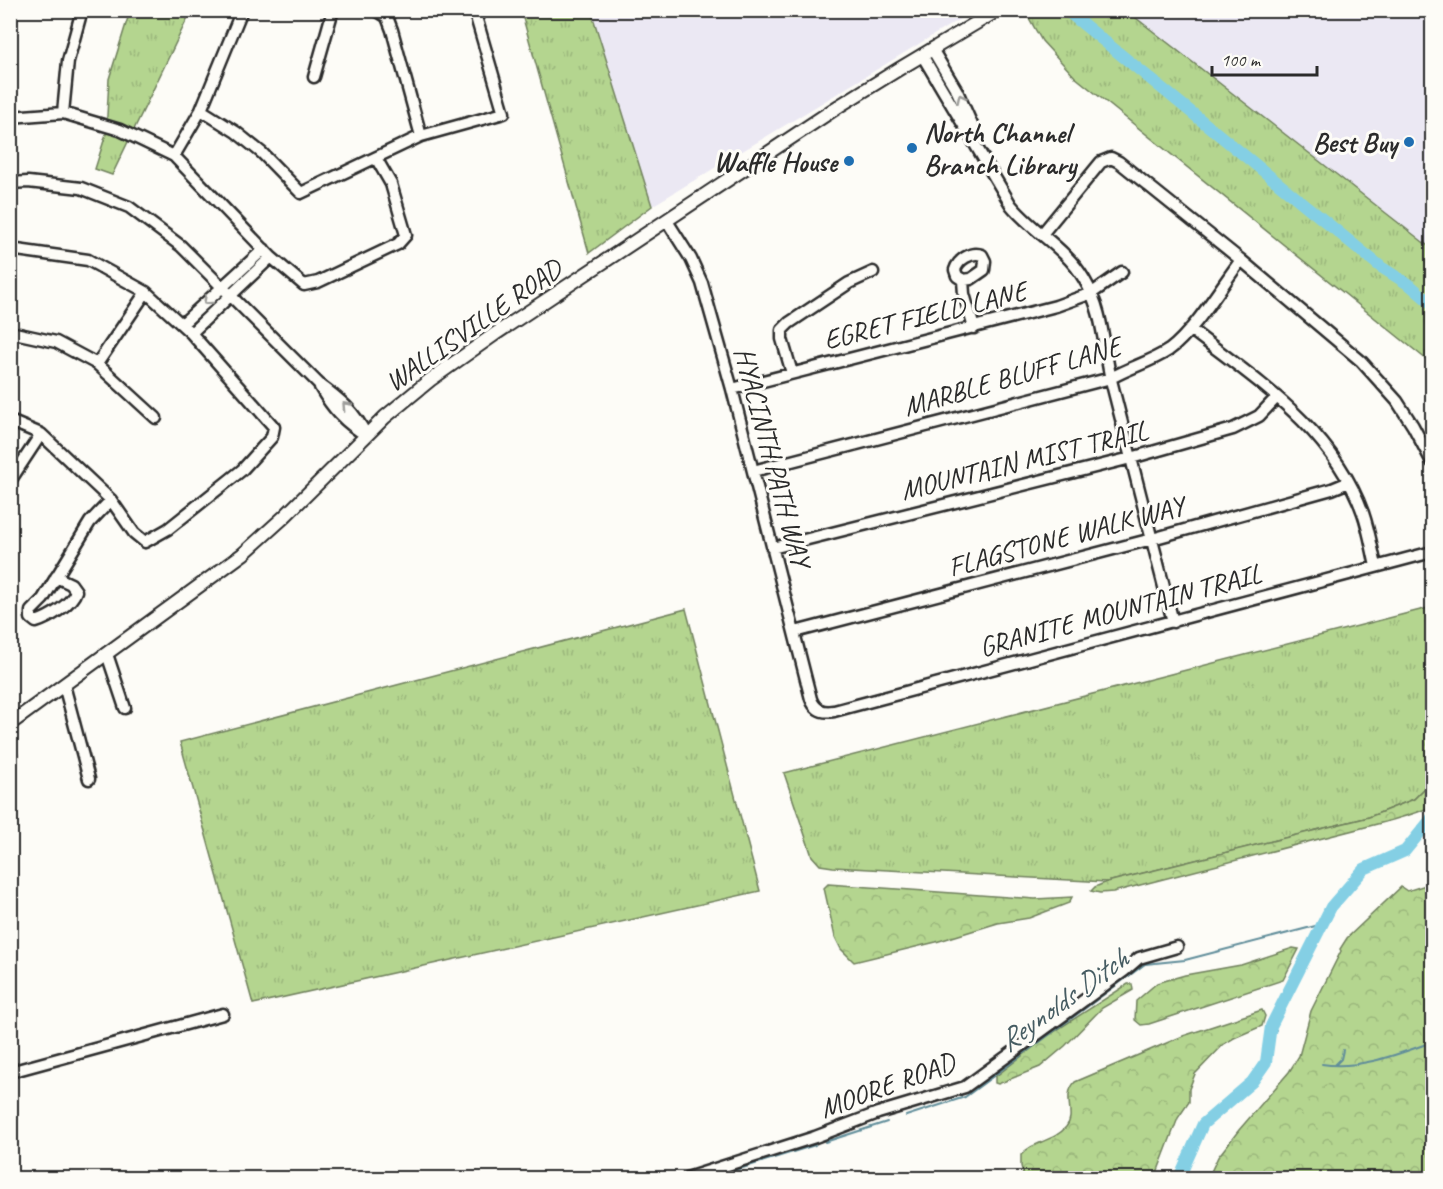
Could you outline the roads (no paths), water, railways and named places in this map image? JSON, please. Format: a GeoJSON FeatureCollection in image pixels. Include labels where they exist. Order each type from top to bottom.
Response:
{"type":"FeatureCollection","features":[{"type":"Feature","properties":{"kind":"main road","name":"WALLISVILLE ROAD"},"geometry":{"type":"LineString","coordinates":[[10,724],[243,554],[304,498],[366,435],[430,380],[495,334],[839,106],[998,10]]}},
{"type":"Feature","properties":{"kind":"street"},"geometry":{"type":"LineString","coordinates":[[63,113],[68,61],[82,10]]}},
{"type":"Feature","properties":{"kind":"street"},"geometry":{"type":"LineString","coordinates":[[174,156],[201,110],[242,10]]}},
{"type":"Feature","properties":{"kind":"street"},"geometry":{"type":"LineString","coordinates":[[314,77],[333,10]]}},
{"type":"Feature","properties":{"kind":"street"},"geometry":{"type":"LineString","coordinates":[[376,10],[387,17],[392,30],[421,136]]}},
{"type":"Feature","properties":{"kind":"street"},"geometry":{"type":"LineString","coordinates":[[201,110],[236,132],[262,153],[301,193],[421,136],[504,113],[474,10]]}},
{"type":"Feature","properties":{"kind":"street"},"geometry":{"type":"LineString","coordinates":[[927,52],[961,98],[976,134],[980,152],[1011,205],[1021,217],[1071,261],[1092,293],[1102,321],[1111,378],[1173,622]]}},
{"type":"Feature","properties":{"kind":"street"},"geometry":{"type":"LineString","coordinates":[[10,117],[63,113],[120,130],[174,156],[268,253],[304,285],[318,282],[398,244],[406,236],[391,184],[376,158]]}},
{"type":"Feature","properties":{"kind":"street"},"geometry":{"type":"LineString","coordinates":[[1042,234],[1101,162],[1107,159],[1119,162],[1342,343],[1397,401],[1432,462]]}},
{"type":"Feature","properties":{"kind":"street"},"geometry":{"type":"LineString","coordinates":[[10,183],[28,182],[81,189],[129,207],[181,246],[319,384],[332,407],[350,426],[366,435]]}},
{"type":"Feature","properties":{"kind":"street","name":"HYACINTH PATH WAY"},"geometry":{"type":"LineString","coordinates":[[667,221],[692,259],[702,283],[732,389],[811,699],[819,710]]}},
{"type":"Feature","properties":{"kind":"street"},"geometry":{"type":"LineString","coordinates":[[10,249],[88,260],[146,292],[191,333],[274,427],[272,437],[242,470],[168,529],[145,542],[134,533],[111,500],[41,434],[10,421]]}},
{"type":"Feature","properties":{"kind":"street"},"geometry":{"type":"LineString","coordinates":[[182,324],[223,287],[268,253]]}},
{"type":"Feature","properties":{"kind":"street"},"geometry":{"type":"LineString","coordinates":[[191,333],[231,295],[268,253]]}},
{"type":"Feature","properties":{"kind":"street","name":"MARBLE BLUFF LANE"},"geometry":{"type":"LineString","coordinates":[[753,471],[1111,378],[1153,360],[1172,348],[1190,329],[1241,260]]}},
{"type":"Feature","properties":{"kind":"street"},"geometry":{"type":"LineString","coordinates":[[792,374],[782,339],[782,330],[789,323],[849,284],[873,272]]}},
{"type":"Feature","properties":{"kind":"street","name":"EGRET FIELD LANE"},"geometry":{"type":"LineString","coordinates":[[732,389],[1056,306],[1092,293],[1122,272]]}},
{"type":"Feature","properties":{"kind":"street"},"geometry":{"type":"LineString","coordinates":[[963,280],[964,294],[974,328]]}},
{"type":"Feature","properties":{"kind":"street"},"geometry":{"type":"LineString","coordinates":[[97,364],[146,292]]}},
{"type":"Feature","properties":{"kind":"street"},"geometry":{"type":"LineString","coordinates":[[1190,329],[1277,397],[1320,438],[1348,482],[1363,514],[1376,567]]}},
{"type":"Feature","properties":{"kind":"street"},"geometry":{"type":"LineString","coordinates":[[10,333],[56,342],[97,364],[156,418]]}},
{"type":"Feature","properties":{"kind":"street","name":"MOUNTAIN MIST TRAIL"},"geometry":{"type":"LineString","coordinates":[[772,548],[1131,458],[1239,427],[1259,416],[1277,397]]}},
{"type":"Feature","properties":{"kind":"street"},"geometry":{"type":"LineString","coordinates":[[10,481],[41,434]]}},
{"type":"Feature","properties":{"kind":"street","name":"FLAGSTONE WALK WAY"},"geometry":{"type":"LineString","coordinates":[[795,632],[1152,539],[1332,489],[1348,482]]}},
{"type":"Feature","properties":{"kind":"street"},"geometry":{"type":"LineString","coordinates":[[56,576],[71,584],[76,591],[74,597],[45,620],[36,622],[31,618],[31,611],[43,598],[56,576],[90,522],[111,500]]}},
{"type":"Feature","properties":{"kind":"street","name":"GRANITE MOUNTAIN TRAIL"},"geometry":{"type":"LineString","coordinates":[[819,710],[834,711],[1432,552]]}},
{"type":"Feature","properties":{"kind":"street"},"geometry":{"type":"LineString","coordinates":[[106,654],[125,708]]}},
{"type":"Feature","properties":{"kind":"street"},"geometry":{"type":"LineString","coordinates":[[64,685],[89,779]]}},
{"type":"Feature","properties":{"kind":"street","name":"MOORE ROAD"},"geometry":{"type":"LineString","coordinates":[[687,1179],[818,1136],[878,1113],[965,1087],[1139,958],[1177,947]]}},
{"type":"Feature","properties":{"kind":"street"},"geometry":{"type":"LineString","coordinates":[[10,1072],[223,1014]]}},
{"type":"Feature","properties":{"kind":"waterway"},"geometry":{"type":"LineString","coordinates":[[1066,10],[1381,267],[1411,286],[1432,304]]}},
{"type":"Feature","properties":{"kind":"waterway"},"geometry":{"type":"LineString","coordinates":[[1179,1178],[1203,1124],[1252,1082],[1266,1062],[1271,1026],[1331,907],[1364,869],[1405,851],[1432,818]]}},
{"type":"Feature","properties":{"kind":"waterway","name":"Reynolds Ditch"},"geometry":{"type":"LineString","coordinates":[[906,1116],[965,1097],[1145,964],[1185,960],[1323,924]]}},
{"type":"Feature","properties":{"kind":"waterway"},"geometry":{"type":"LineString","coordinates":[[1271,1026],[1276,1030]]}},
{"type":"Feature","properties":{"kind":"waterway"},"geometry":{"type":"LineString","coordinates":[[1322,1064],[1364,1063],[1432,1042]]}},
{"type":"Feature","properties":{"kind":"waterway"},"geometry":{"type":"LineString","coordinates":[[1335,1065],[1341,1059],[1343,1050]]}},
{"type":"Feature","properties":{"kind":"waterway","name":"Reynolds Ditch"},"geometry":{"type":"LineString","coordinates":[[825,1142],[887,1122]]}},
{"type":"Feature","properties":{"kind":"waterway","name":"Reynolds Ditch"},"geometry":{"type":"LineString","coordinates":[[711,1178],[815,1145]]}},
{"type":"Feature","properties":{"kind":"place","name":"Best Buy"},"geometry":{"type":"Point","coordinates":[1409,142]}},
{"type":"Feature","properties":{"kind":"place","name":"North Channel Branch Library"},"geometry":{"type":"Point","coordinates":[912,148]}},
{"type":"Feature","properties":{"kind":"place","name":"Waffle House"},"geometry":{"type":"Point","coordinates":[849,161]}}]}
